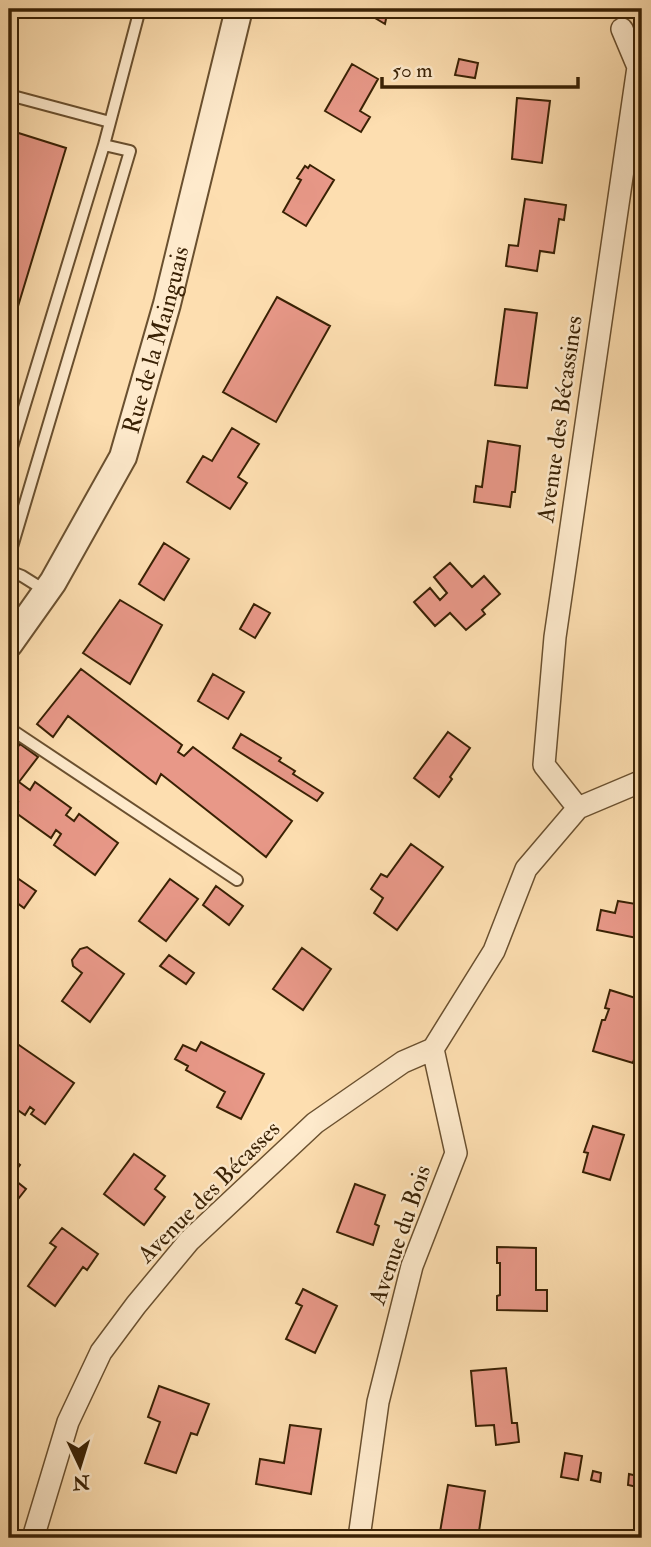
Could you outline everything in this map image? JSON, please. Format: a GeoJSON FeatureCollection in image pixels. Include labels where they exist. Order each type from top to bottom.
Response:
{"type":"FeatureCollection","features":[{"type":"Feature","properties":{"kind":"street","name":"Rue de la Mainguais"},"geometry":{"type":"LineString","coordinates":[[9,644],[46,591],[123,457],[167,303],[239,9]]}},
{"type":"Feature","properties":{"kind":"street","name":"Avenue des Bécassines"},"geometry":{"type":"LineString","coordinates":[[578,808],[544,765],[555,637],[638,67],[622,29]]}},
{"type":"Feature","properties":{"kind":"street"},"geometry":{"type":"LineString","coordinates":[[433,1049],[494,951],[526,869],[578,808],[642,781]]}},
{"type":"Feature","properties":{"kind":"street","name":"Avenue des Bécasses"},"geometry":{"type":"LineString","coordinates":[[33,1538],[68,1422],[101,1352],[136,1305],[189,1241],[315,1123],[403,1062],[433,1049]]}},
{"type":"Feature","properties":{"kind":"street","name":"Avenue du Bois"},"geometry":{"type":"LineString","coordinates":[[359,1538],[378,1402],[412,1266],[456,1153],[433,1049]]}},
{"type":"Feature","properties":{"kind":"lane"},"geometry":{"type":"LineString","coordinates":[[9,457],[104,145],[140,9]]}},
{"type":"Feature","properties":{"kind":"lane"},"geometry":{"type":"LineString","coordinates":[[9,95],[110,122]]}},
{"type":"Feature","properties":{"kind":"lane"},"geometry":{"type":"LineString","coordinates":[[9,557],[130,151],[104,145]]}},
{"type":"Feature","properties":{"kind":"lane"},"geometry":{"type":"LineString","coordinates":[[9,572],[22,576],[46,591]]}},
{"type":"Feature","properties":{"kind":"lane"},"geometry":{"type":"LineString","coordinates":[[9,728],[237,880]]}},
{"type":"Feature","properties":{"kind":"building"},"geometry":{"type":"Polygon","coordinates":[[[360,9],[388,9],[385,24],[360,9]]]}},
{"type":"Feature","properties":{"kind":"building"},"geometry":{"type":"Polygon","coordinates":[[[459,59],[478,63],[475,78],[455,75],[459,59]]]}},
{"type":"Feature","properties":{"kind":"building"},"geometry":{"type":"Polygon","coordinates":[[[352,64],[378,79],[360,111],[370,117],[361,132],[325,111],[352,64]]]}},
{"type":"Feature","properties":{"kind":"building"},"geometry":{"type":"Polygon","coordinates":[[[517,98],[550,101],[542,163],[512,159],[517,98]]]}},
{"type":"Feature","properties":{"kind":"building"},"geometry":{"type":"Polygon","coordinates":[[[9,130],[66,148],[9,336],[9,130]]]}},
{"type":"Feature","properties":{"kind":"building"},"geometry":{"type":"Polygon","coordinates":[[[310,165],[334,180],[306,226],[283,212],[301,180],[297,178],[305,166],[308,168],[310,165]]]}},
{"type":"Feature","properties":{"kind":"building"},"geometry":{"type":"Polygon","coordinates":[[[525,199],[566,205],[564,220],[559,219],[554,253],[540,251],[537,271],[506,266],[509,245],[518,246],[525,199]]]}},
{"type":"Feature","properties":{"kind":"building"},"geometry":{"type":"Polygon","coordinates":[[[277,297],[330,326],[276,422],[223,392],[277,297]]]}},
{"type":"Feature","properties":{"kind":"building"},"geometry":{"type":"Polygon","coordinates":[[[505,309],[537,313],[527,388],[495,385],[505,309]]]}},
{"type":"Feature","properties":{"kind":"building"},"geometry":{"type":"Polygon","coordinates":[[[232,428],[259,444],[238,477],[247,483],[230,509],[187,482],[203,456],[212,461],[232,428]]]}},
{"type":"Feature","properties":{"kind":"building"},"geometry":{"type":"Polygon","coordinates":[[[488,441],[520,446],[515,492],[512,492],[510,507],[474,502],[476,486],[482,487],[488,441]]]}},
{"type":"Feature","properties":{"kind":"building"},"geometry":{"type":"Polygon","coordinates":[[[164,543],[189,559],[164,600],[139,584],[164,543]]]}},
{"type":"Feature","properties":{"kind":"building"},"geometry":{"type":"Polygon","coordinates":[[[450,563],[472,587],[484,576],[500,594],[482,610],[485,614],[466,630],[450,613],[435,626],[414,602],[430,588],[440,600],[447,593],[434,577],[450,563]]]}},
{"type":"Feature","properties":{"kind":"building"},"geometry":{"type":"Polygon","coordinates":[[[120,600],[162,625],[130,684],[83,653],[120,600]]]}},
{"type":"Feature","properties":{"kind":"building"},"geometry":{"type":"Polygon","coordinates":[[[254,604],[270,613],[255,638],[240,629],[254,604]]]}},
{"type":"Feature","properties":{"kind":"building"},"geometry":{"type":"Polygon","coordinates":[[[81,669],[182,745],[178,752],[184,756],[193,747],[292,821],[266,857],[161,774],[156,784],[68,716],[53,737],[37,724],[81,669]]]}},
{"type":"Feature","properties":{"kind":"building"},"geometry":{"type":"Polygon","coordinates":[[[213,674],[244,692],[228,719],[198,701],[213,674]]]}},
{"type":"Feature","properties":{"kind":"building"},"geometry":{"type":"Polygon","coordinates":[[[448,732],[470,748],[439,797],[414,778],[448,732]]]}},
{"type":"Feature","properties":{"kind":"building"},"geometry":{"type":"Polygon","coordinates":[[[241,734],[281,758],[279,761],[295,771],[293,774],[323,793],[317,801],[233,748],[241,734]]]}},
{"type":"Feature","properties":{"kind":"building"},"geometry":{"type":"Polygon","coordinates":[[[20,744],[38,757],[19,782],[30,790],[35,782],[71,808],[66,815],[74,821],[79,814],[118,843],[95,875],[54,845],[61,834],[56,830],[51,838],[12,810],[18,802],[11,797],[9,800],[9,759],[20,744]]]}},
{"type":"Feature","properties":{"kind":"building"},"geometry":{"type":"Polygon","coordinates":[[[411,844],[443,867],[397,930],[374,913],[383,898],[371,889],[381,874],[387,877],[411,844]]]}},
{"type":"Feature","properties":{"kind":"building"},"geometry":{"type":"Polygon","coordinates":[[[13,875],[36,891],[24,908],[9,897],[9,880],[13,875]]]}},
{"type":"Feature","properties":{"kind":"building"},"geometry":{"type":"Polygon","coordinates":[[[170,879],[198,899],[166,941],[139,921],[170,879]]]}},
{"type":"Feature","properties":{"kind":"building"},"geometry":{"type":"Polygon","coordinates":[[[216,886],[243,906],[229,925],[203,905],[216,886]]]}},
{"type":"Feature","properties":{"kind":"building"},"geometry":{"type":"Polygon","coordinates":[[[618,901],[642,905],[642,939],[597,930],[601,910],[615,913],[618,901]]]}},
{"type":"Feature","properties":{"kind":"building"},"geometry":{"type":"Polygon","coordinates":[[[87,947],[124,974],[90,1022],[62,1001],[82,973],[73,966],[72,960],[80,949],[87,947]]]}},
{"type":"Feature","properties":{"kind":"building"},"geometry":{"type":"Polygon","coordinates":[[[302,948],[331,969],[303,1010],[273,989],[302,948]]]}},
{"type":"Feature","properties":{"kind":"building"},"geometry":{"type":"Polygon","coordinates":[[[169,955],[194,973],[186,984],[160,966],[169,955]]]}},
{"type":"Feature","properties":{"kind":"building"},"geometry":{"type":"Polygon","coordinates":[[[610,990],[642,1000],[642,1030],[633,1063],[593,1051],[602,1020],[605,1020],[609,1009],[605,1008],[610,990]]]}},
{"type":"Feature","properties":{"kind":"building"},"geometry":{"type":"Polygon","coordinates":[[[201,1042],[264,1074],[241,1119],[217,1107],[225,1092],[186,1070],[188,1066],[175,1059],[183,1045],[196,1051],[201,1042]]]}},
{"type":"Feature","properties":{"kind":"building"},"geometry":{"type":"Polygon","coordinates":[[[16,1043],[74,1083],[45,1124],[31,1114],[34,1110],[30,1107],[25,1115],[9,1104],[9,1054],[16,1043]]]}},
{"type":"Feature","properties":{"kind":"building"},"geometry":{"type":"Polygon","coordinates":[[[593,1126],[624,1135],[610,1180],[583,1172],[588,1153],[584,1152],[593,1126]]]}},
{"type":"Feature","properties":{"kind":"building"},"geometry":{"type":"Polygon","coordinates":[[[134,1154],[165,1176],[155,1189],[165,1197],[144,1225],[104,1194],[134,1154]]]}},
{"type":"Feature","properties":{"kind":"building"},"geometry":{"type":"Polygon","coordinates":[[[9,1156],[20,1165],[11,1177],[26,1189],[11,1208],[9,1206],[9,1156]]]}},
{"type":"Feature","properties":{"kind":"building"},"geometry":{"type":"Polygon","coordinates":[[[355,1184],[385,1195],[375,1224],[379,1226],[373,1245],[337,1232],[355,1184]]]}},
{"type":"Feature","properties":{"kind":"building"},"geometry":{"type":"Polygon","coordinates":[[[62,1228],[98,1254],[87,1270],[83,1267],[55,1306],[28,1286],[56,1247],[50,1243],[62,1228]]]}},
{"type":"Feature","properties":{"kind":"building"},"geometry":{"type":"Polygon","coordinates":[[[497,1247],[536,1248],[536,1290],[547,1290],[547,1311],[497,1310],[500,1263],[497,1263],[497,1247]]]}},
{"type":"Feature","properties":{"kind":"building"},"geometry":{"type":"Polygon","coordinates":[[[303,1289],[337,1306],[315,1353],[286,1339],[302,1306],[296,1303],[303,1289]]]}},
{"type":"Feature","properties":{"kind":"building"},"geometry":{"type":"Polygon","coordinates":[[[506,1368],[512,1423],[517,1423],[519,1442],[496,1445],[494,1425],[476,1426],[471,1371],[506,1368]]]}},
{"type":"Feature","properties":{"kind":"building"},"geometry":{"type":"Polygon","coordinates":[[[159,1386],[209,1404],[197,1435],[191,1433],[176,1473],[145,1463],[160,1422],[148,1417],[159,1386]]]}},
{"type":"Feature","properties":{"kind":"building"},"geometry":{"type":"Polygon","coordinates":[[[290,1425],[321,1429],[311,1494],[256,1484],[260,1459],[284,1463],[290,1425]]]}},
{"type":"Feature","properties":{"kind":"building"},"geometry":{"type":"Polygon","coordinates":[[[565,1453],[582,1456],[578,1480],[561,1477],[565,1453]]]}},
{"type":"Feature","properties":{"kind":"building"},"geometry":{"type":"Polygon","coordinates":[[[593,1471],[601,1473],[600,1482],[591,1480],[593,1471]]]}},
{"type":"Feature","properties":{"kind":"building"},"geometry":{"type":"Polygon","coordinates":[[[629,1474],[642,1477],[642,1488],[628,1485],[629,1474]]]}},
{"type":"Feature","properties":{"kind":"building"},"geometry":{"type":"Polygon","coordinates":[[[448,1485],[485,1491],[478,1538],[443,1538],[444,1533],[440,1532],[448,1485]]]}}]}
